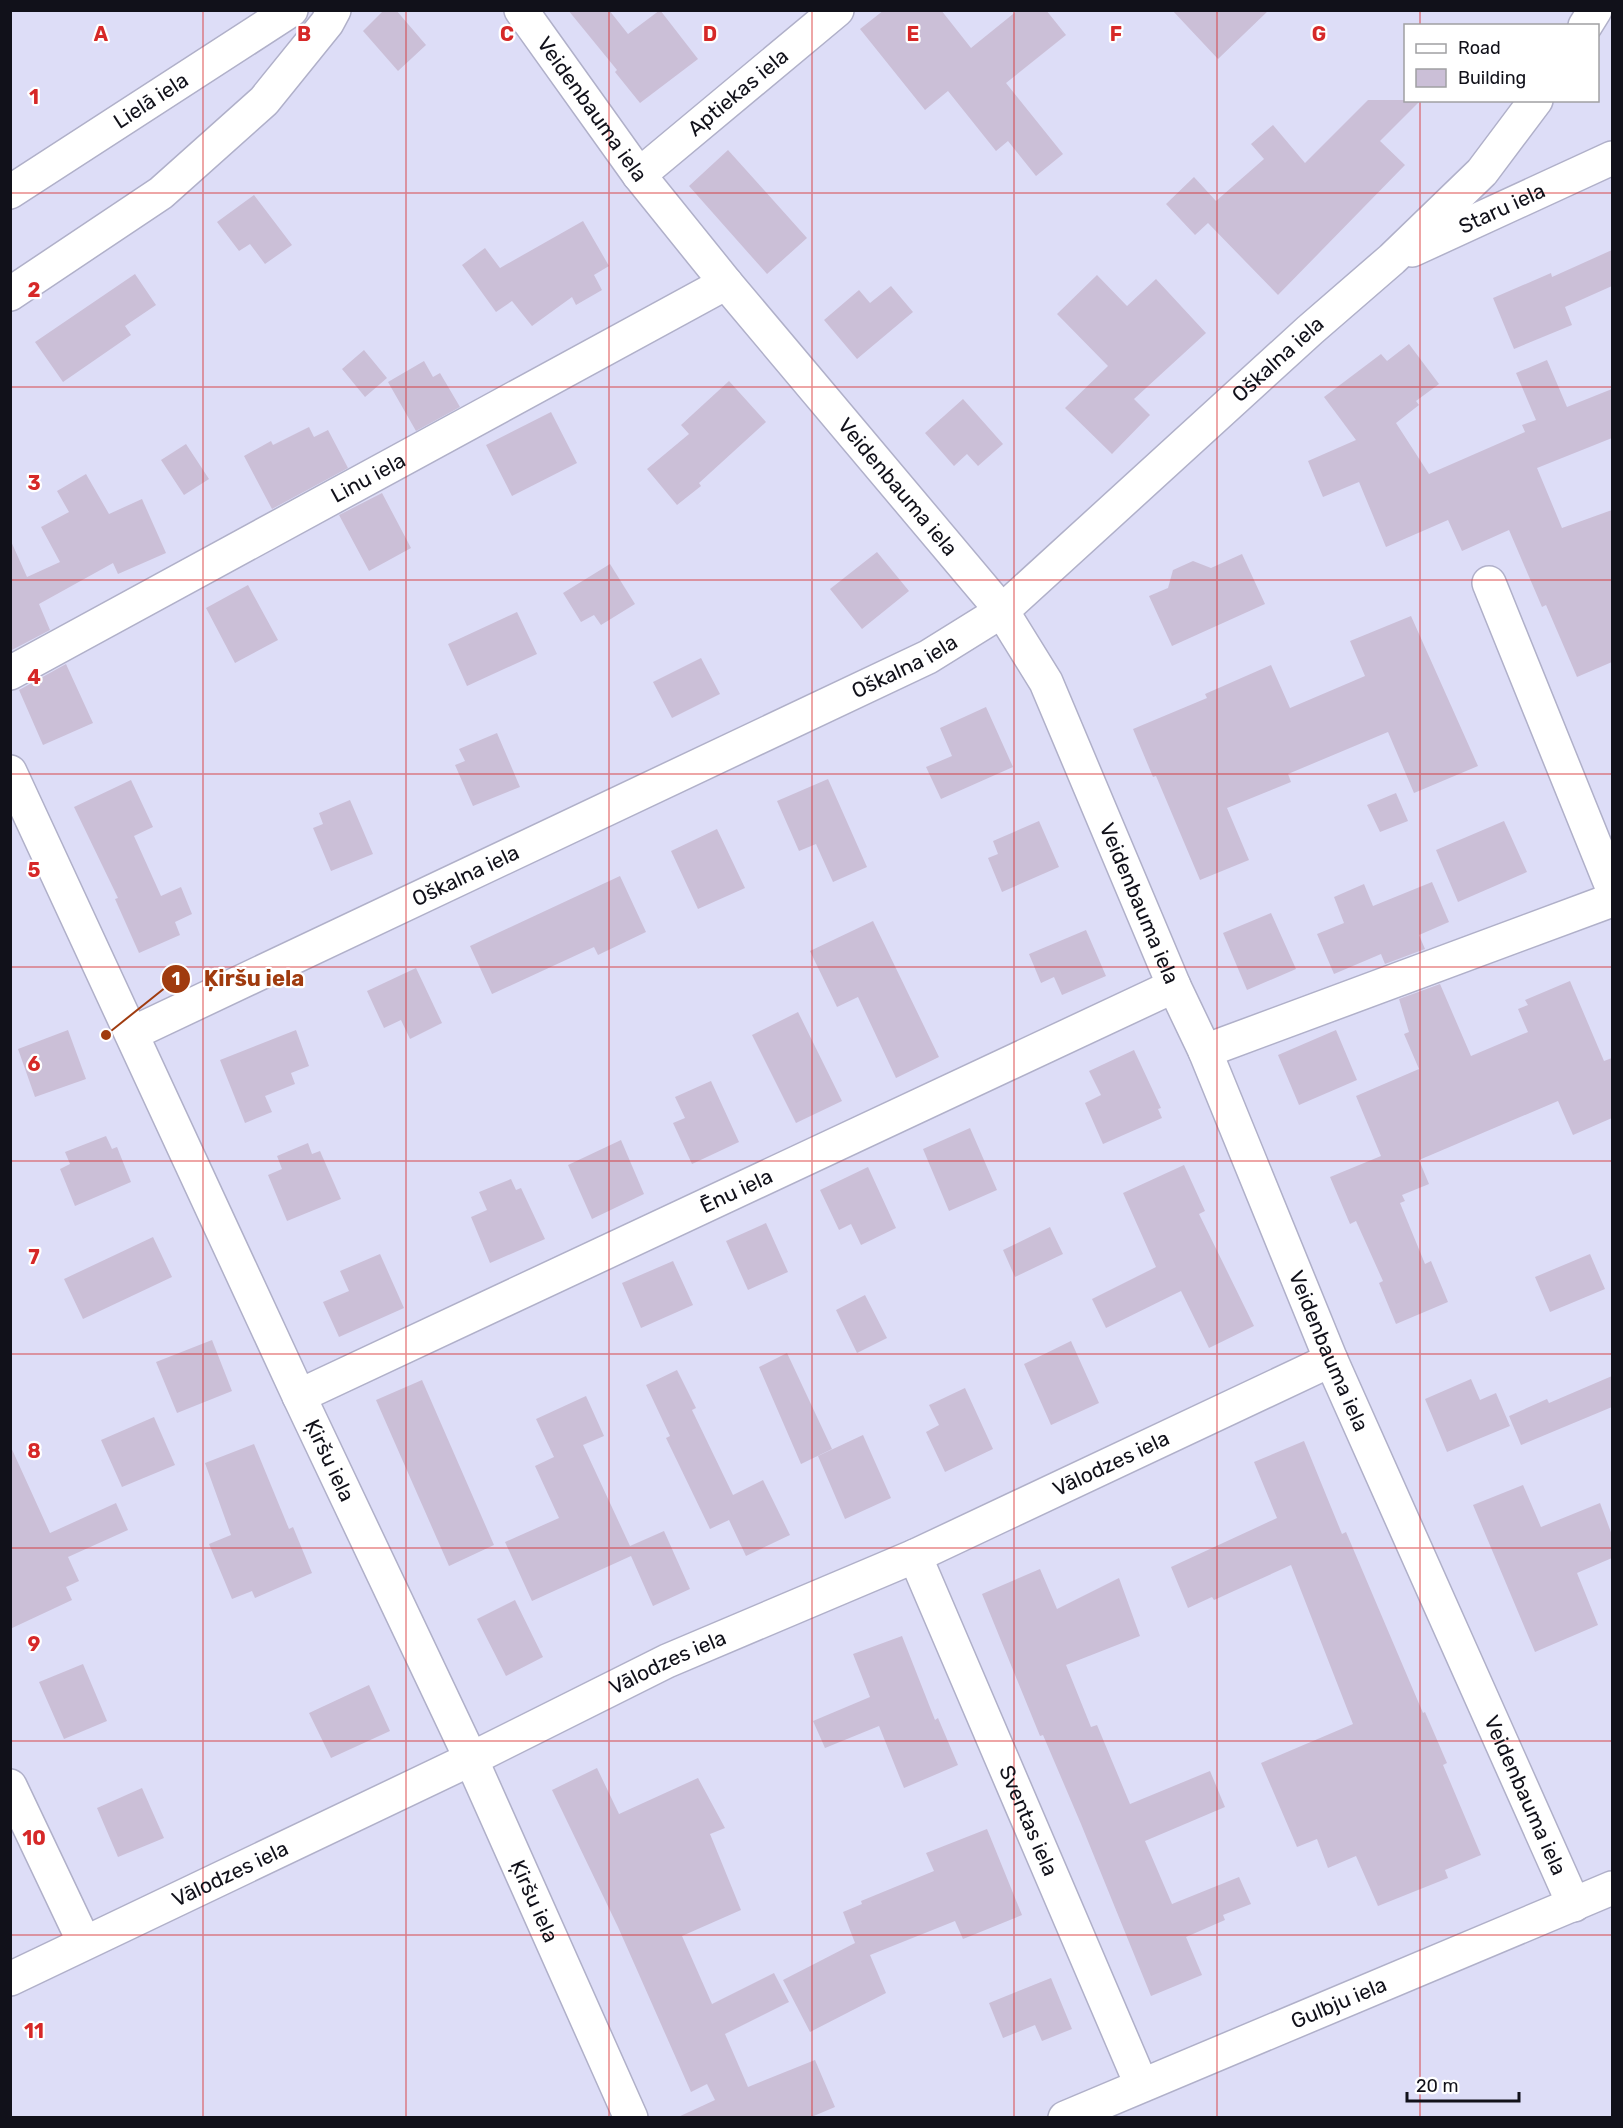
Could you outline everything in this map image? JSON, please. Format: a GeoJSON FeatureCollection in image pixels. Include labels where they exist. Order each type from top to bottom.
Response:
{"type":"FeatureCollection","features":[{"type":"Feature","properties":{"kind":"street","name":"Lielā iela"},"geometry":{"type":"LineString","coordinates":[[10,192],[291,10]]}},
{"type":"Feature","properties":{"kind":"street"},"geometry":{"type":"LineString","coordinates":[[10,294],[161,193],[264,101],[327,23],[334,10]]}},
{"type":"Feature","properties":{"kind":"street","name":"Veidenbauma iela"},"geometry":{"type":"LineString","coordinates":[[521,10],[639,175],[726,283],[1002,611],[1046,682],[1174,986],[1205,1051],[1331,1360],[1574,1905]]}},
{"type":"Feature","properties":{"kind":"street","name":"Aptiekas iela"},"geometry":{"type":"LineString","coordinates":[[639,175],[837,10]]}},
{"type":"Feature","properties":{"kind":"street"},"geometry":{"type":"LineString","coordinates":[[1586,24],[1595,10]]}},
{"type":"Feature","properties":{"kind":"street","name":"Oškalna iela"},"geometry":{"type":"LineString","coordinates":[[133,1033],[928,657],[1002,611],[1302,337],[1392,260],[1482,172],[1534,102]]}},
{"type":"Feature","properties":{"kind":"street","name":"Staru iela"},"geometry":{"type":"LineString","coordinates":[[1392,260],[1612,158]]}},
{"type":"Feature","properties":{"kind":"street","name":"Linu iela"},"geometry":{"type":"LineString","coordinates":[[10,673],[726,283]]}},
{"type":"Feature","properties":{"kind":"street"},"geometry":{"type":"LineString","coordinates":[[1489,583],[1612,887]]}},
{"type":"Feature","properties":{"kind":"street","name":"Ķiršu iela"},"geometry":{"type":"LineString","coordinates":[[10,772],[133,1033],[299,1396],[471,1759],[631,2118]]}},
{"type":"Feature","properties":{"kind":"street"},"geometry":{"type":"LineString","coordinates":[[1205,1051],[1612,900]]}},
{"type":"Feature","properties":{"kind":"street","name":"Ēnu iela"},"geometry":{"type":"LineString","coordinates":[[299,1396],[1174,986]]}},
{"type":"Feature","properties":{"kind":"street","name":"Vālodzes iela"},"geometry":{"type":"LineString","coordinates":[[10,1979],[471,1759],[667,1661],[915,1556],[1331,1360]]}},
{"type":"Feature","properties":{"kind":"street","name":"Sventas iela"},"geometry":{"type":"LineString","coordinates":[[915,1556],[1141,2084]]}},
{"type":"Feature","properties":{"kind":"street"},"geometry":{"type":"LineString","coordinates":[[10,1786],[84,1942]]}},
{"type":"Feature","properties":{"kind":"street","name":"Gulbju iela"},"geometry":{"type":"LineString","coordinates":[[1065,2118],[1141,2084],[1612,1888]]}},
{"type":"Feature","properties":{"kind":"building"},"geometry":{"type":"Polygon","coordinates":[[[384,10],[396,10],[426,45],[398,71],[363,31],[384,10]]]}},
{"type":"Feature","properties":{"kind":"building"},"geometry":{"type":"Polygon","coordinates":[[[568,10],[609,10],[628,34],[660,10],[698,59],[640,103],[615,72],[617,70],[568,10]]]}},
{"type":"Feature","properties":{"kind":"building"},"geometry":{"type":"Polygon","coordinates":[[[884,10],[941,10],[971,48],[1018,10],[1046,10],[1066,35],[1006,83],[1063,154],[1036,176],[1008,141],[996,151],[948,91],[925,110],[860,29],[884,10]]]}},
{"type":"Feature","properties":{"kind":"building"},"geometry":{"type":"Polygon","coordinates":[[[1172,10],[1269,10],[1218,59],[1172,10]]]}},
{"type":"Feature","properties":{"kind":"building"},"geometry":{"type":"Polygon","coordinates":[[[1368,100],[1419,102],[1380,141],[1405,165],[1278,295],[1208,223],[1195,235],[1166,204],[1194,177],[1216,201],[1264,159],[1251,144],[1273,125],[1305,163],[1368,100]]]}},
{"type":"Feature","properties":{"kind":"building"},"geometry":{"type":"Polygon","coordinates":[[[728,150],[807,238],[767,274],[689,186],[728,150]]]}},
{"type":"Feature","properties":{"kind":"building"},"geometry":{"type":"Polygon","coordinates":[[[254,195],[292,245],[265,264],[250,244],[239,251],[217,222],[254,195]]]}},
{"type":"Feature","properties":{"kind":"building"},"geometry":{"type":"Polygon","coordinates":[[[583,221],[609,266],[594,275],[602,290],[576,305],[572,297],[532,326],[512,301],[496,312],[462,265],[485,248],[500,268],[583,221]]]}},
{"type":"Feature","properties":{"kind":"building"},"geometry":{"type":"Polygon","coordinates":[[[1612,250],[1612,286],[1565,307],[1572,325],[1514,349],[1493,298],[1551,273],[1552,277],[1612,250]]]}},
{"type":"Feature","properties":{"kind":"building"},"geometry":{"type":"Polygon","coordinates":[[[135,274],[156,305],[125,326],[131,335],[63,382],[35,342],[135,274]]]}},
{"type":"Feature","properties":{"kind":"building"},"geometry":{"type":"Polygon","coordinates":[[[1097,275],[1127,306],[1156,279],[1206,333],[1134,399],[1150,415],[1112,454],[1065,408],[1108,366],[1057,314],[1097,275]]]}},
{"type":"Feature","properties":{"kind":"building"},"geometry":{"type":"Polygon","coordinates":[[[891,286],[913,312],[857,359],[824,320],[859,290],[870,303],[891,286]]]}},
{"type":"Feature","properties":{"kind":"building"},"geometry":{"type":"Polygon","coordinates":[[[1409,344],[1439,384],[1416,401],[1419,405],[1396,423],[1429,474],[1525,432],[1522,425],[1536,420],[1516,373],[1547,360],[1567,407],[1612,389],[1612,438],[1537,468],[1562,528],[1612,510],[1612,662],[1577,677],[1546,605],[1542,607],[1509,530],[1462,551],[1448,520],[1386,547],[1359,482],[1323,497],[1308,461],[1356,440],[1324,397],[1381,354],[1387,361],[1409,344]]]}},
{"type":"Feature","properties":{"kind":"building"},"geometry":{"type":"Polygon","coordinates":[[[364,350],[387,378],[365,397],[342,369],[364,350]]]}},
{"type":"Feature","properties":{"kind":"building"},"geometry":{"type":"Polygon","coordinates":[[[424,361],[433,377],[440,373],[460,407],[416,431],[388,382],[424,361]]]}},
{"type":"Feature","properties":{"kind":"building"},"geometry":{"type":"Polygon","coordinates":[[[729,381],[766,422],[699,483],[701,486],[677,505],[647,469],[689,434],[681,425],[729,381]]]}},
{"type":"Feature","properties":{"kind":"building"},"geometry":{"type":"Polygon","coordinates":[[[963,399],[1003,444],[978,466],[967,454],[954,466],[925,433],[963,399]]]}},
{"type":"Feature","properties":{"kind":"building"},"geometry":{"type":"Polygon","coordinates":[[[551,412],[577,463],[512,496],[486,445],[551,412]]]}},
{"type":"Feature","properties":{"kind":"building"},"geometry":{"type":"Polygon","coordinates":[[[309,427],[314,437],[328,430],[348,468],[272,509],[244,456],[271,441],[273,445],[309,427]]]}},
{"type":"Feature","properties":{"kind":"building"},"geometry":{"type":"Polygon","coordinates":[[[186,444],[209,479],[184,495],[161,460],[186,444]]]}},
{"type":"Feature","properties":{"kind":"building"},"geometry":{"type":"Polygon","coordinates":[[[86,474],[109,514],[142,499],[166,553],[118,574],[113,563],[39,604],[50,630],[10,651],[10,539],[27,577],[60,562],[41,527],[69,512],[57,491],[86,474]]]}},
{"type":"Feature","properties":{"kind":"building"},"geometry":{"type":"Polygon","coordinates":[[[382,493],[411,548],[369,571],[339,515],[382,493]]]}},
{"type":"Feature","properties":{"kind":"building"},"geometry":{"type":"Polygon","coordinates":[[[877,552],[909,591],[862,629],[830,589],[877,552]]]}},
{"type":"Feature","properties":{"kind":"building"},"geometry":{"type":"Polygon","coordinates":[[[1242,554],[1265,604],[1172,646],[1149,596],[1168,588],[1173,570],[1193,561],[1211,568],[1242,554]]]}},
{"type":"Feature","properties":{"kind":"building"},"geometry":{"type":"Polygon","coordinates":[[[610,564],[635,604],[601,625],[594,615],[581,622],[563,593],[610,564]]]}},
{"type":"Feature","properties":{"kind":"building"},"geometry":{"type":"Polygon","coordinates":[[[248,585],[278,640],[235,663],[206,608],[248,585]]]}},
{"type":"Feature","properties":{"kind":"building"},"geometry":{"type":"Polygon","coordinates":[[[517,612],[537,654],[467,686],[448,644],[517,612]]]}},
{"type":"Feature","properties":{"kind":"building"},"geometry":{"type":"Polygon","coordinates":[[[1411,616],[1478,766],[1414,793],[1388,732],[1288,774],[1291,782],[1227,808],[1249,860],[1200,880],[1156,776],[1153,777],[1133,729],[1207,698],[1205,694],[1271,665],[1290,708],[1365,676],[1350,641],[1411,616]]]}},
{"type":"Feature","properties":{"kind":"building"},"geometry":{"type":"Polygon","coordinates":[[[701,658],[720,694],[672,718],[653,682],[701,658]]]}},
{"type":"Feature","properties":{"kind":"building"},"geometry":{"type":"Polygon","coordinates":[[[66,664],[93,723],[43,745],[19,690],[66,664]]]}},
{"type":"Feature","properties":{"kind":"building"},"geometry":{"type":"Polygon","coordinates":[[[986,707],[1013,767],[941,799],[926,767],[952,756],[940,728],[986,707]]]}},
{"type":"Feature","properties":{"kind":"building"},"geometry":{"type":"Polygon","coordinates":[[[497,733],[520,787],[473,806],[455,765],[465,761],[459,749],[497,733]]]}},
{"type":"Feature","properties":{"kind":"building"},"geometry":{"type":"Polygon","coordinates":[[[828,779],[867,867],[833,882],[816,844],[799,851],[777,801],[828,779]]]}},
{"type":"Feature","properties":{"kind":"building"},"geometry":{"type":"Polygon","coordinates":[[[131,780],[153,827],[134,836],[161,896],[181,887],[192,914],[175,922],[180,935],[139,953],[115,899],[118,898],[74,807],[131,780]]]}},
{"type":"Feature","properties":{"kind":"building"},"geometry":{"type":"Polygon","coordinates":[[[1396,793],[1408,821],[1380,832],[1367,805],[1396,793]]]}},
{"type":"Feature","properties":{"kind":"building"},"geometry":{"type":"Polygon","coordinates":[[[350,800],[373,854],[331,871],[313,828],[323,824],[319,813],[350,800]]]}},
{"type":"Feature","properties":{"kind":"building"},"geometry":{"type":"Polygon","coordinates":[[[1039,821],[1059,867],[1002,892],[988,858],[998,854],[993,841],[1039,821]]]}},
{"type":"Feature","properties":{"kind":"building"},"geometry":{"type":"Polygon","coordinates":[[[1504,821],[1527,872],[1458,902],[1436,850],[1504,821]]]}},
{"type":"Feature","properties":{"kind":"building"},"geometry":{"type":"Polygon","coordinates":[[[717,829],[745,888],[698,909],[671,851],[717,829]]]}},
{"type":"Feature","properties":{"kind":"building"},"geometry":{"type":"Polygon","coordinates":[[[620,876],[646,932],[598,955],[594,947],[492,994],[470,946],[620,876]]]}},
{"type":"Feature","properties":{"kind":"building"},"geometry":{"type":"Polygon","coordinates":[[[1432,882],[1449,922],[1419,935],[1425,949],[1385,964],[1381,954],[1334,974],[1317,934],[1344,923],[1334,897],[1364,884],[1373,906],[1432,882]]]}},
{"type":"Feature","properties":{"kind":"building"},"geometry":{"type":"Polygon","coordinates":[[[1271,913],[1296,969],[1247,990],[1223,933],[1271,913]]]}},
{"type":"Feature","properties":{"kind":"building"},"geometry":{"type":"Polygon","coordinates":[[[873,921],[939,1057],[896,1078],[858,997],[837,1007],[810,951],[873,921]]]}},
{"type":"Feature","properties":{"kind":"building"},"geometry":{"type":"Polygon","coordinates":[[[1086,930],[1106,976],[1062,995],[1054,977],[1041,983],[1029,954],[1086,930]]]}},
{"type":"Feature","properties":{"kind":"building"},"geometry":{"type":"Polygon","coordinates":[[[416,968],[442,1023],[410,1039],[401,1020],[384,1028],[367,991],[416,968]]]}},
{"type":"Feature","properties":{"kind":"building"},"geometry":{"type":"Polygon","coordinates":[[[1570,981],[1604,1061],[1612,1058],[1612,1118],[1573,1135],[1558,1101],[1419,1160],[1429,1184],[1402,1195],[1405,1201],[1400,1203],[1425,1264],[1431,1261],[1448,1302],[1396,1324],[1379,1283],[1383,1281],[1356,1221],[1350,1224],[1330,1177],[1381,1156],[1356,1096],[1419,1069],[1404,1034],[1409,1032],[1399,999],[1440,984],[1471,1056],[1528,1032],[1518,1009],[1528,1005],[1525,1000],[1570,981]]]}},
{"type":"Feature","properties":{"kind":"building"},"geometry":{"type":"Polygon","coordinates":[[[798,1012],[842,1101],[796,1123],[752,1035],[798,1012]]]}},
{"type":"Feature","properties":{"kind":"building"},"geometry":{"type":"Polygon","coordinates":[[[68,1030],[86,1079],[35,1097],[18,1049],[68,1030]]]}},
{"type":"Feature","properties":{"kind":"building"},"geometry":{"type":"Polygon","coordinates":[[[296,1030],[309,1066],[291,1073],[295,1084],[265,1096],[272,1112],[245,1123],[220,1060],[296,1030]]]}},
{"type":"Feature","properties":{"kind":"building"},"geometry":{"type":"Polygon","coordinates":[[[1336,1030],[1357,1080],[1299,1105],[1278,1055],[1336,1030]]]}},
{"type":"Feature","properties":{"kind":"building"},"geometry":{"type":"Polygon","coordinates":[[[1134,1050],[1161,1108],[1158,1109],[1162,1118],[1103,1144],[1085,1103],[1101,1095],[1089,1071],[1134,1050]]]}},
{"type":"Feature","properties":{"kind":"building"},"geometry":{"type":"Polygon","coordinates":[[[711,1081],[739,1142],[692,1164],[673,1123],[685,1118],[675,1097],[711,1081]]]}},
{"type":"Feature","properties":{"kind":"building"},"geometry":{"type":"Polygon","coordinates":[[[970,1128],[997,1190],[949,1211],[923,1149],[970,1128]]]}},
{"type":"Feature","properties":{"kind":"building"},"geometry":{"type":"Polygon","coordinates":[[[106,1136],[112,1149],[117,1147],[131,1182],[75,1206],[60,1169],[70,1164],[65,1152],[106,1136]]]}},
{"type":"Feature","properties":{"kind":"building"},"geometry":{"type":"Polygon","coordinates":[[[621,1140],[644,1194],[592,1219],[568,1165],[621,1140]]]}},
{"type":"Feature","properties":{"kind":"building"},"geometry":{"type":"Polygon","coordinates":[[[308,1143],[312,1154],[320,1151],[341,1199],[287,1221],[268,1175],[282,1169],[277,1156],[308,1143]]]}},
{"type":"Feature","properties":{"kind":"building"},"geometry":{"type":"Polygon","coordinates":[[[1184,1165],[1205,1211],[1199,1214],[1254,1326],[1209,1348],[1181,1291],[1106,1328],[1092,1299],[1156,1267],[1123,1193],[1184,1165]]]}},
{"type":"Feature","properties":{"kind":"building"},"geometry":{"type":"Polygon","coordinates":[[[868,1167],[896,1228],[861,1245],[851,1224],[839,1230],[820,1190],[868,1167]]]}},
{"type":"Feature","properties":{"kind":"building"},"geometry":{"type":"Polygon","coordinates":[[[511,1179],[516,1190],[521,1188],[545,1239],[490,1263],[471,1217],[487,1210],[479,1192],[511,1179]]]}},
{"type":"Feature","properties":{"kind":"building"},"geometry":{"type":"Polygon","coordinates":[[[766,1223],[788,1272],[748,1290],[726,1241],[766,1223]]]}},
{"type":"Feature","properties":{"kind":"building"},"geometry":{"type":"Polygon","coordinates":[[[1050,1227],[1063,1254],[1015,1277],[1003,1250],[1050,1227]]]}},
{"type":"Feature","properties":{"kind":"building"},"geometry":{"type":"Polygon","coordinates":[[[153,1237],[172,1277],[83,1319],[64,1279],[153,1237]]]}},
{"type":"Feature","properties":{"kind":"building"},"geometry":{"type":"Polygon","coordinates":[[[380,1254],[404,1308],[339,1337],[323,1302],[349,1291],[340,1271],[380,1254]]]}},
{"type":"Feature","properties":{"kind":"building"},"geometry":{"type":"Polygon","coordinates":[[[1590,1254],[1605,1289],[1550,1312],[1535,1277],[1590,1254]]]}},
{"type":"Feature","properties":{"kind":"building"},"geometry":{"type":"Polygon","coordinates":[[[673,1261],[693,1305],[641,1328],[622,1283],[673,1261]]]}},
{"type":"Feature","properties":{"kind":"building"},"geometry":{"type":"Polygon","coordinates":[[[865,1295],[887,1338],[857,1353],[836,1310],[865,1295]]]}},
{"type":"Feature","properties":{"kind":"building"},"geometry":{"type":"Polygon","coordinates":[[[212,1340],[232,1391],[177,1413],[156,1362],[212,1340]]]}},
{"type":"Feature","properties":{"kind":"building"},"geometry":{"type":"Polygon","coordinates":[[[1071,1341],[1099,1403],[1051,1425],[1024,1364],[1071,1341]]]}},
{"type":"Feature","properties":{"kind":"building"},"geometry":{"type":"Polygon","coordinates":[[[787,1353],[832,1449],[801,1464],[759,1367],[787,1353]]]}},
{"type":"Feature","properties":{"kind":"building"},"geometry":{"type":"Polygon","coordinates":[[[677,1370],[696,1408],[692,1410],[733,1495],[763,1480],[790,1535],[746,1556],[729,1520],[710,1529],[666,1438],[670,1436],[646,1385],[677,1370]]]}},
{"type":"Feature","properties":{"kind":"building"},"geometry":{"type":"Polygon","coordinates":[[[1612,1376],[1612,1407],[1521,1445],[1509,1416],[1547,1399],[1549,1403],[1612,1376]]]}},
{"type":"Feature","properties":{"kind":"building"},"geometry":{"type":"Polygon","coordinates":[[[1471,1379],[1480,1400],[1496,1393],[1510,1426],[1447,1452],[1425,1399],[1471,1379]]]}},
{"type":"Feature","properties":{"kind":"building"},"geometry":{"type":"Polygon","coordinates":[[[422,1380],[494,1545],[449,1566],[376,1400],[422,1380]]]}},
{"type":"Feature","properties":{"kind":"building"},"geometry":{"type":"Polygon","coordinates":[[[965,1388],[993,1449],[945,1472],[926,1432],[939,1425],[929,1405],[965,1388]]]}},
{"type":"Feature","properties":{"kind":"building"},"geometry":{"type":"Polygon","coordinates":[[[586,1396],[604,1436],[583,1445],[630,1546],[664,1531],[690,1589],[653,1606],[631,1556],[532,1601],[505,1542],[559,1518],[535,1466],[554,1457],[536,1419],[586,1396]]]}},
{"type":"Feature","properties":{"kind":"building"},"geometry":{"type":"Polygon","coordinates":[[[154,1417],[175,1465],[122,1487],[101,1440],[154,1417]]]}},
{"type":"Feature","properties":{"kind":"building"},"geometry":{"type":"Polygon","coordinates":[[[863,1435],[891,1498],[845,1519],[818,1456],[863,1435]]]}},
{"type":"Feature","properties":{"kind":"building"},"geometry":{"type":"Polygon","coordinates":[[[1304,1441],[1342,1534],[1346,1532],[1423,1713],[1425,1712],[1447,1763],[1443,1765],[1481,1855],[1445,1870],[1448,1878],[1378,1906],[1356,1856],[1328,1868],[1317,1839],[1297,1847],[1261,1763],[1353,1724],[1291,1565],[1214,1600],[1212,1597],[1188,1608],[1171,1567],[1277,1518],[1254,1462],[1304,1441]]]}},
{"type":"Feature","properties":{"kind":"building"},"geometry":{"type":"Polygon","coordinates":[[[254,1444],[289,1529],[293,1527],[312,1573],[255,1598],[252,1591],[232,1599],[209,1544],[231,1535],[205,1463],[254,1444]]]}},
{"type":"Feature","properties":{"kind":"building"},"geometry":{"type":"Polygon","coordinates":[[[10,1445],[50,1533],[116,1503],[128,1530],[68,1557],[79,1581],[66,1587],[72,1600],[10,1629],[10,1445]]]}},
{"type":"Feature","properties":{"kind":"building"},"geometry":{"type":"Polygon","coordinates":[[[1523,1485],[1541,1527],[1600,1503],[1612,1535],[1612,1558],[1577,1573],[1598,1625],[1535,1652],[1473,1505],[1523,1485]]]}},
{"type":"Feature","properties":{"kind":"building"},"geometry":{"type":"Polygon","coordinates":[[[1040,1569],[1057,1609],[1119,1578],[1140,1636],[1066,1665],[1091,1727],[1097,1725],[1130,1804],[1210,1771],[1225,1807],[1145,1841],[1172,1904],[1239,1877],[1251,1904],[1223,1915],[1225,1920],[1186,1937],[1202,1975],[1151,1996],[1081,1824],[1043,1735],[1040,1736],[982,1594],[1040,1569]]]}},
{"type":"Feature","properties":{"kind":"building"},"geometry":{"type":"Polygon","coordinates":[[[515,1600],[543,1657],[506,1676],[477,1619],[515,1600]]]}},
{"type":"Feature","properties":{"kind":"building"},"geometry":{"type":"Polygon","coordinates":[[[902,1636],[935,1720],[938,1718],[958,1765],[904,1788],[879,1726],[825,1748],[813,1721],[870,1697],[853,1654],[902,1636]]]}},
{"type":"Feature","properties":{"kind":"building"},"geometry":{"type":"Polygon","coordinates":[[[83,1664],[107,1721],[64,1739],[39,1682],[83,1664]]]}},
{"type":"Feature","properties":{"kind":"building"},"geometry":{"type":"Polygon","coordinates":[[[369,1685],[390,1731],[331,1758],[309,1713],[369,1685]]]}},
{"type":"Feature","properties":{"kind":"building"},"geometry":{"type":"Polygon","coordinates":[[[597,1768],[619,1814],[698,1778],[725,1828],[710,1834],[741,1910],[682,1936],[712,2004],[774,1973],[789,2002],[725,2034],[748,2087],[815,2060],[835,2107],[809,2118],[676,2118],[715,2100],[707,2084],[691,2092],[618,1927],[552,1790],[597,1768]]]}},
{"type":"Feature","properties":{"kind":"building"},"geometry":{"type":"Polygon","coordinates":[[[142,1788],[164,1838],[118,1857],[97,1808],[142,1788]]]}},
{"type":"Feature","properties":{"kind":"building"},"geometry":{"type":"Polygon","coordinates":[[[987,1829],[1022,1915],[963,1939],[955,1921],[870,1955],[886,1993],[810,2032],[783,1980],[855,1943],[843,1912],[862,1904],[861,1901],[934,1871],[926,1853],[987,1829]]]}},
{"type":"Feature","properties":{"kind":"building"},"geometry":{"type":"Polygon","coordinates":[[[1051,1978],[1072,2029],[1042,2041],[1035,2025],[1003,2038],[989,2003],[1051,1978]]]}},
{"type":"Feature","properties":{"kind":"place","name":"Ķiršu iela"},"geometry":{"type":"Point","coordinates":[106,1035]}}]}
